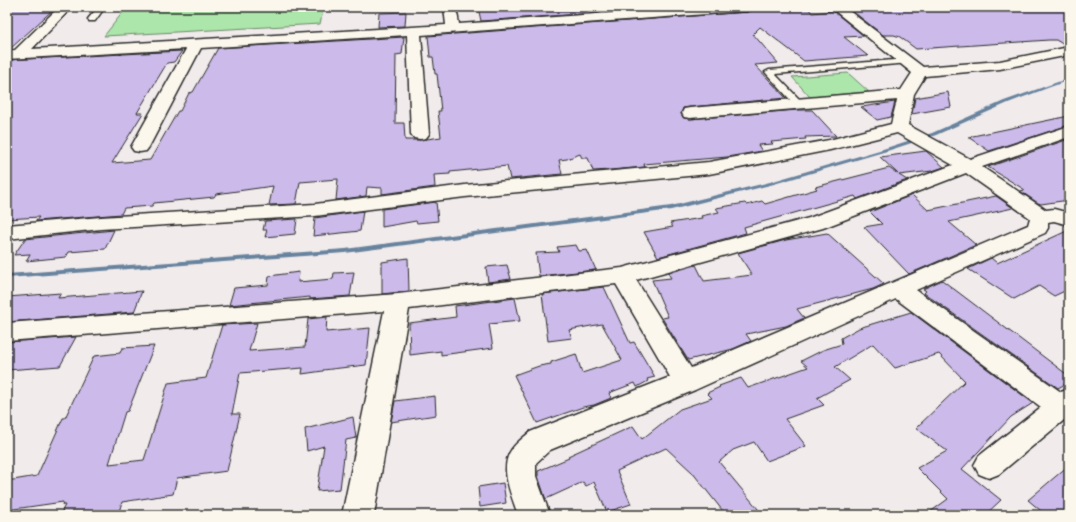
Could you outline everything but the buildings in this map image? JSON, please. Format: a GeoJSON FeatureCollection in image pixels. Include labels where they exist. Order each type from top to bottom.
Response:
{"type":"FeatureCollection","features":[{"type":"Feature","properties":{"kind":"street"},"geometry":{"type":"LineString","coordinates":[[18,52],[66,7]]}},
{"type":"Feature","properties":{"kind":"street"},"geometry":{"type":"LineString","coordinates":[[18,52],[452,18],[653,7]]}},
{"type":"Feature","properties":{"kind":"street"},"geometry":{"type":"LineString","coordinates":[[7,47],[18,52],[196,44],[414,31],[452,18],[747,7]]}},
{"type":"Feature","properties":{"kind":"street"},"geometry":{"type":"LineString","coordinates":[[836,7],[920,72],[1000,65],[1069,51]]}},
{"type":"Feature","properties":{"kind":"street"},"geometry":{"type":"LineString","coordinates":[[414,31],[420,134]]}},
{"type":"Feature","properties":{"kind":"street"},"geometry":{"type":"LineString","coordinates":[[140,147],[196,44]]}},
{"type":"Feature","properties":{"kind":"street"},"geometry":{"type":"LineString","coordinates":[[903,129],[906,94],[920,72]]}},
{"type":"Feature","properties":{"kind":"street"},"geometry":{"type":"LineString","coordinates":[[690,113],[906,94]]}},
{"type":"Feature","properties":{"kind":"street"},"geometry":{"type":"LineString","coordinates":[[7,232],[101,223],[315,210],[465,191],[709,168],[903,129],[959,161],[1042,217]]}},
{"type":"Feature","properties":{"kind":"street"},"geometry":{"type":"LineString","coordinates":[[7,332],[398,302],[622,276],[816,224],[959,161],[1069,131]]}},
{"type":"Feature","properties":{"kind":"street"},"geometry":{"type":"LineString","coordinates":[[534,515],[521,476],[522,458],[540,441],[686,382],[1038,228],[1038,221],[1042,217],[1054,215],[1069,219]]}},
{"type":"Feature","properties":{"kind":"street"},"geometry":{"type":"LineString","coordinates":[[622,276],[686,382]]}},
{"type":"Feature","properties":{"kind":"street"},"geometry":{"type":"LineString","coordinates":[[898,289],[1065,404],[989,465]]}},
{"type":"Feature","properties":{"kind":"street"},"geometry":{"type":"LineString","coordinates":[[358,515],[398,302]]}},
{"type":"Feature","properties":{"kind":"lane"},"geometry":{"type":"LineString","coordinates":[[92,19],[102,7]]}},
{"type":"Feature","properties":{"kind":"lane"},"geometry":{"type":"LineString","coordinates":[[799,104],[769,72],[907,61]]}},
{"type":"Feature","properties":{"kind":"green space"},"geometry":{"type":"Polygon","coordinates":[[[127,7],[324,7],[320,24],[104,36],[127,7]]]}},
{"type":"Feature","properties":{"kind":"green space"},"geometry":{"type":"Polygon","coordinates":[[[848,73],[869,92],[810,97],[792,77],[848,73]]]}},
{"type":"Feature","properties":{"kind":"waterway"},"geometry":{"type":"LineString","coordinates":[[7,276],[345,251],[671,208],[772,183],[885,150],[934,134],[1006,102],[1069,79]]}}]}
